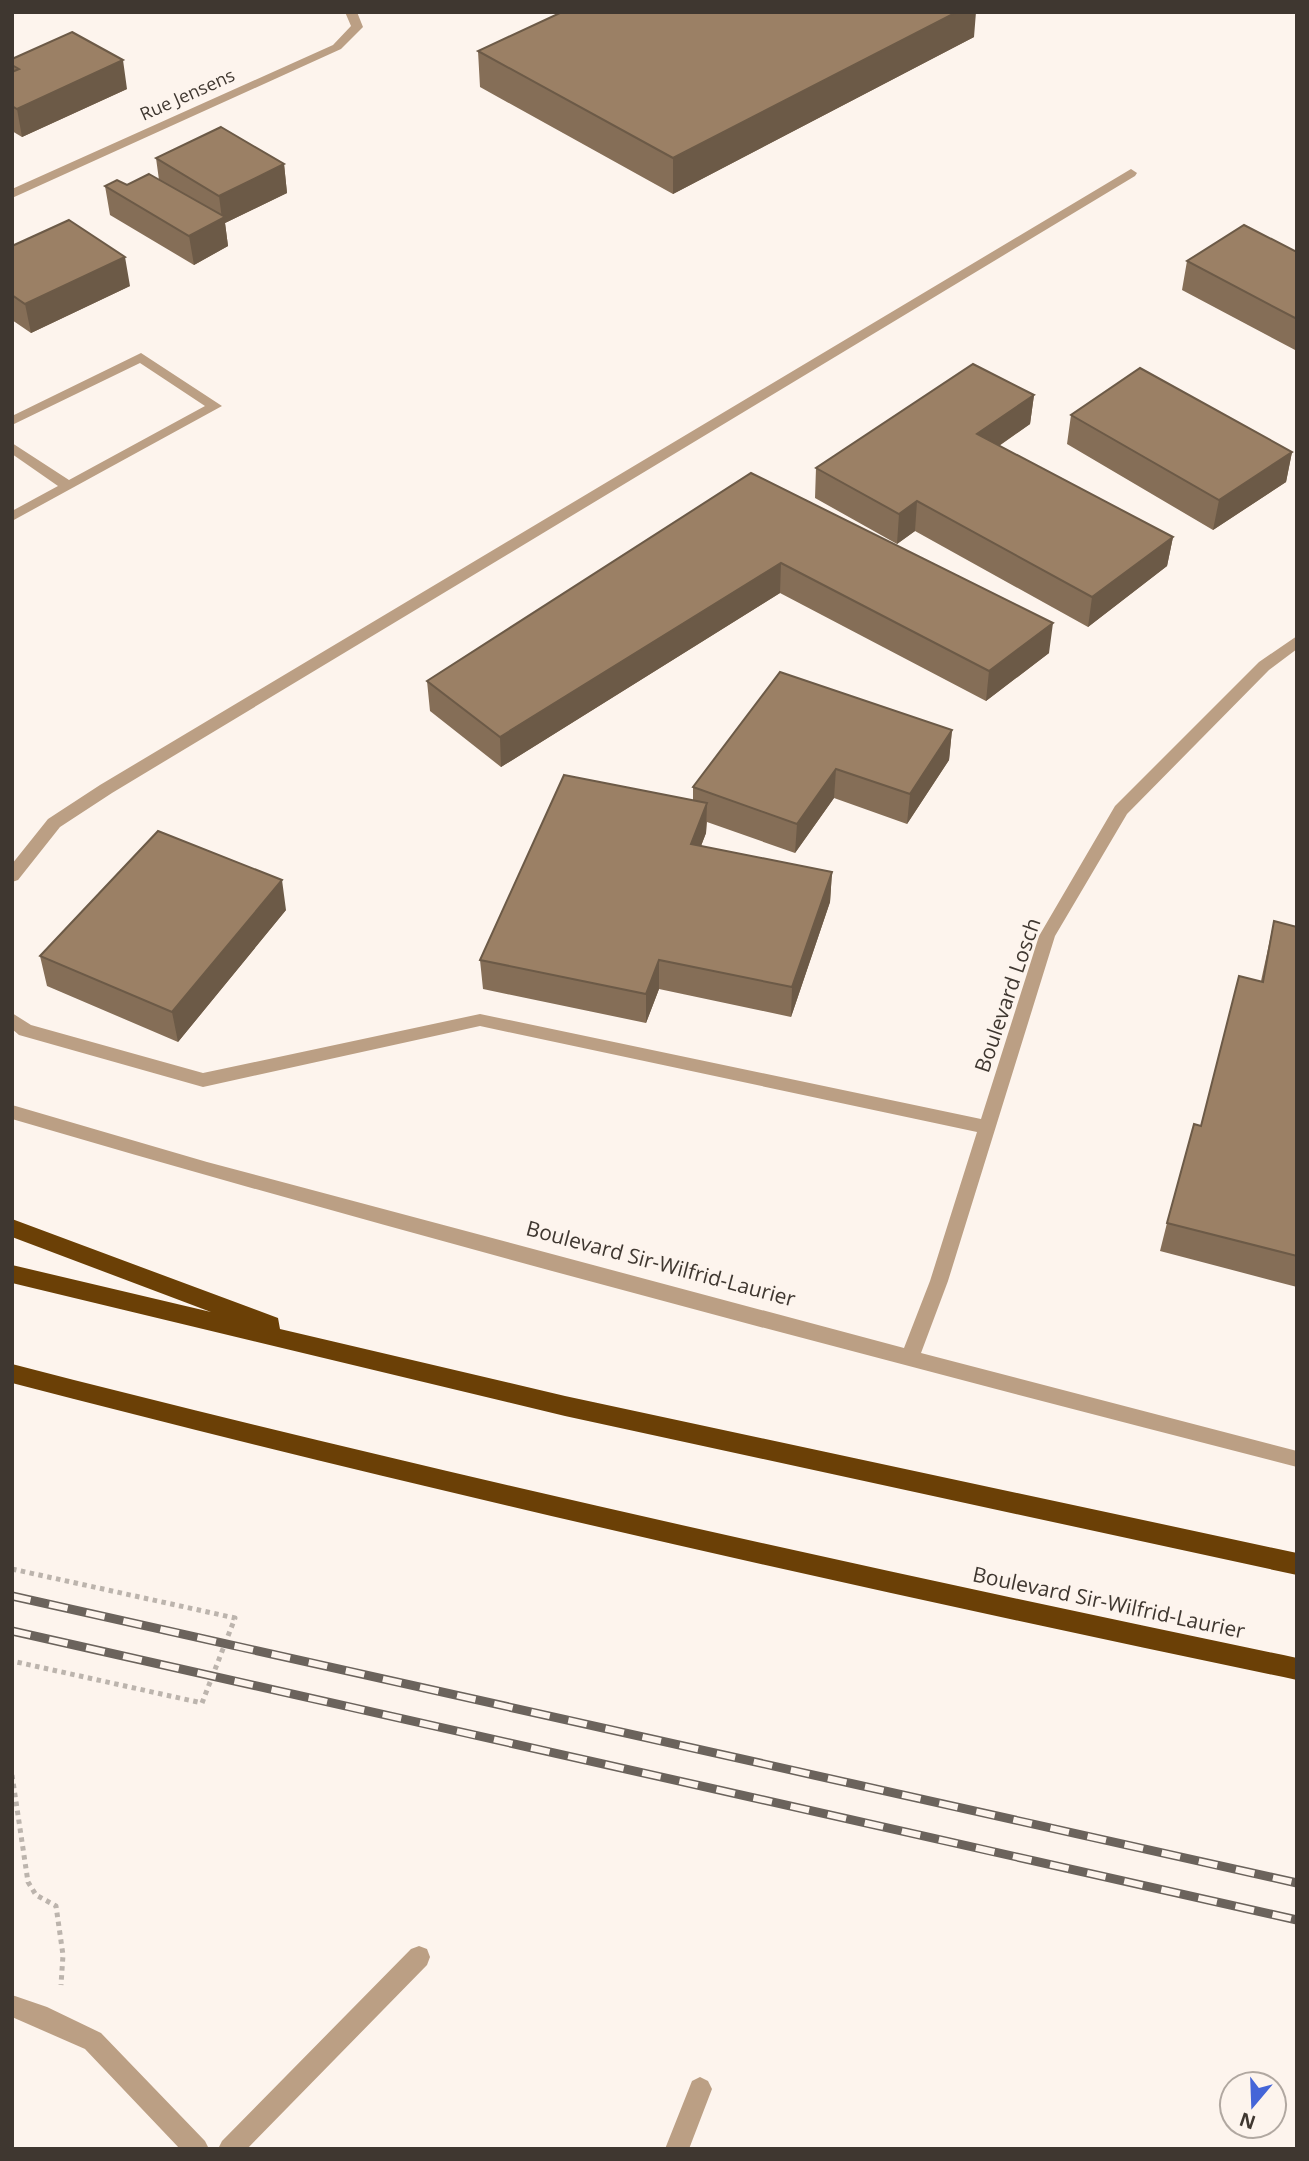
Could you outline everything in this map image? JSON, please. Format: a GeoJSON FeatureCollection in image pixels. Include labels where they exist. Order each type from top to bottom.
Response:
{"type":"FeatureCollection","features":[{"type":"Feature","properties":{"kind":"highway"},"geometry":{"type":"LineString","coordinates":[[12,1228],[348,1354]]}},
{"type":"Feature","properties":{"kind":"highway"},"geometry":{"type":"LineString","coordinates":[[12,1274],[706,1438],[1297,1564]]}},
{"type":"Feature","properties":{"kind":"highway","name":"Boulevard Sir-Wilfrid-Laurier"},"geometry":{"type":"LineString","coordinates":[[12,1373],[588,1514],[1297,1669]]}},
{"type":"Feature","properties":{"kind":"highway"},"geometry":{"type":"LineString","coordinates":[[12,1380],[84,1392]]}},
{"type":"Feature","properties":{"kind":"street","name":"Rue Jensens"},"geometry":{"type":"LineString","coordinates":[[12,194],[337,47],[357,27],[351,12]]}},
{"type":"Feature","properties":{"kind":"street"},"geometry":{"type":"LineString","coordinates":[[12,876],[54,823],[106,789],[1131,173]]}},
{"type":"Feature","properties":{"kind":"street"},"geometry":{"type":"LineString","coordinates":[[12,421],[141,357],[215,407],[12,517]]}},
{"type":"Feature","properties":{"kind":"street"},"geometry":{"type":"LineString","coordinates":[[12,447],[68,486]]}},
{"type":"Feature","properties":{"kind":"street","name":"Boulevard Losch"},"geometry":{"type":"LineString","coordinates":[[910,1357],[939,1281],[1047,936],[1121,810],[1264,666],[1297,641]]}},
{"type":"Feature","properties":{"kind":"street"},"geometry":{"type":"LineString","coordinates":[[12,1019],[26,1030],[203,1080],[480,1020],[987,1127]]}},
{"type":"Feature","properties":{"kind":"street","name":"Boulevard Sir-Wilfrid-Laurier"},"geometry":{"type":"LineString","coordinates":[[12,1112],[220,1172],[1297,1459]]}},
{"type":"Feature","properties":{"kind":"street"},"geometry":{"type":"LineString","coordinates":[[230,2149],[419,1957]]}},
{"type":"Feature","properties":{"kind":"street"},"geometry":{"type":"LineString","coordinates":[[12,2006],[39,2015],[93,2041],[197,2149]]}},
{"type":"Feature","properties":{"kind":"street"},"geometry":{"type":"LineString","coordinates":[[677,2149],[700,2089]]}},
{"type":"Feature","properties":{"kind":"path"},"geometry":{"type":"LineString","coordinates":[[12,1569],[235,1618],[202,1703],[12,1661]]}},
{"type":"Feature","properties":{"kind":"path"},"geometry":{"type":"LineString","coordinates":[[12,1775],[24,1871],[36,1895],[56,1906],[63,1955],[64,1980],[56,1996],[39,2015]]}},
{"type":"Feature","properties":{"kind":"building"},"geometry":{"type":"Polygon","coordinates":[[[562,12],[957,12],[673,158],[478,51],[562,12]]]}},
{"type":"Feature","properties":{"kind":"building"},"geometry":{"type":"Polygon","coordinates":[[[72,32],[123,60],[17,109],[12,106],[12,72],[19,69],[12,65],[12,59],[72,32]]]}},
{"type":"Feature","properties":{"kind":"building"},"geometry":{"type":"Polygon","coordinates":[[[221,127],[284,164],[219,196],[156,158],[221,127]]]}},
{"type":"Feature","properties":{"kind":"building"},"geometry":{"type":"Polygon","coordinates":[[[149,174],[225,217],[189,236],[105,186],[117,180],[127,185],[149,174]]]}},
{"type":"Feature","properties":{"kind":"building"},"geometry":{"type":"Polygon","coordinates":[[[69,220],[125,257],[25,304],[12,295],[12,246],[69,220]]]}},
{"type":"Feature","properties":{"kind":"building"},"geometry":{"type":"Polygon","coordinates":[[[1244,225],[1297,252],[1297,319],[1187,261],[1244,225]]]}},
{"type":"Feature","properties":{"kind":"building"},"geometry":{"type":"Polygon","coordinates":[[[973,364],[1034,395],[977,434],[1173,537],[1092,597],[917,501],[899,514],[816,468],[973,364]]]}},
{"type":"Feature","properties":{"kind":"building"},"geometry":{"type":"Polygon","coordinates":[[[1140,368],[1292,452],[1219,500],[1071,415],[1140,368]]]}},
{"type":"Feature","properties":{"kind":"building"},"geometry":{"type":"Polygon","coordinates":[[[751,473],[1053,623],[989,671],[781,563],[500,737],[427,681],[751,473]]]}},
{"type":"Feature","properties":{"kind":"building"},"geometry":{"type":"Polygon","coordinates":[[[780,672],[952,730],[910,794],[836,769],[797,824],[693,787],[780,672]]]}},
{"type":"Feature","properties":{"kind":"building"},"geometry":{"type":"Polygon","coordinates":[[[564,775],[707,803],[691,844],[832,872],[792,987],[659,960],[646,994],[480,960],[564,775]]]}},
{"type":"Feature","properties":{"kind":"building"},"geometry":{"type":"Polygon","coordinates":[[[158,831],[282,880],[172,1012],[40,956],[158,831]]]}},
{"type":"Feature","properties":{"kind":"building"},"geometry":{"type":"Polygon","coordinates":[[[1274,921],[1297,927],[1297,1256],[1167,1223],[1194,1124],[1201,1126],[1239,976],[1263,982],[1274,921]]]}},
{"type":"Feature","properties":{"kind":"railway"},"geometry":{"type":"LineString","coordinates":[[12,1596],[1297,1883]]}},
{"type":"Feature","properties":{"kind":"railway"},"geometry":{"type":"LineString","coordinates":[[12,1631],[1297,1920]]}}]}
